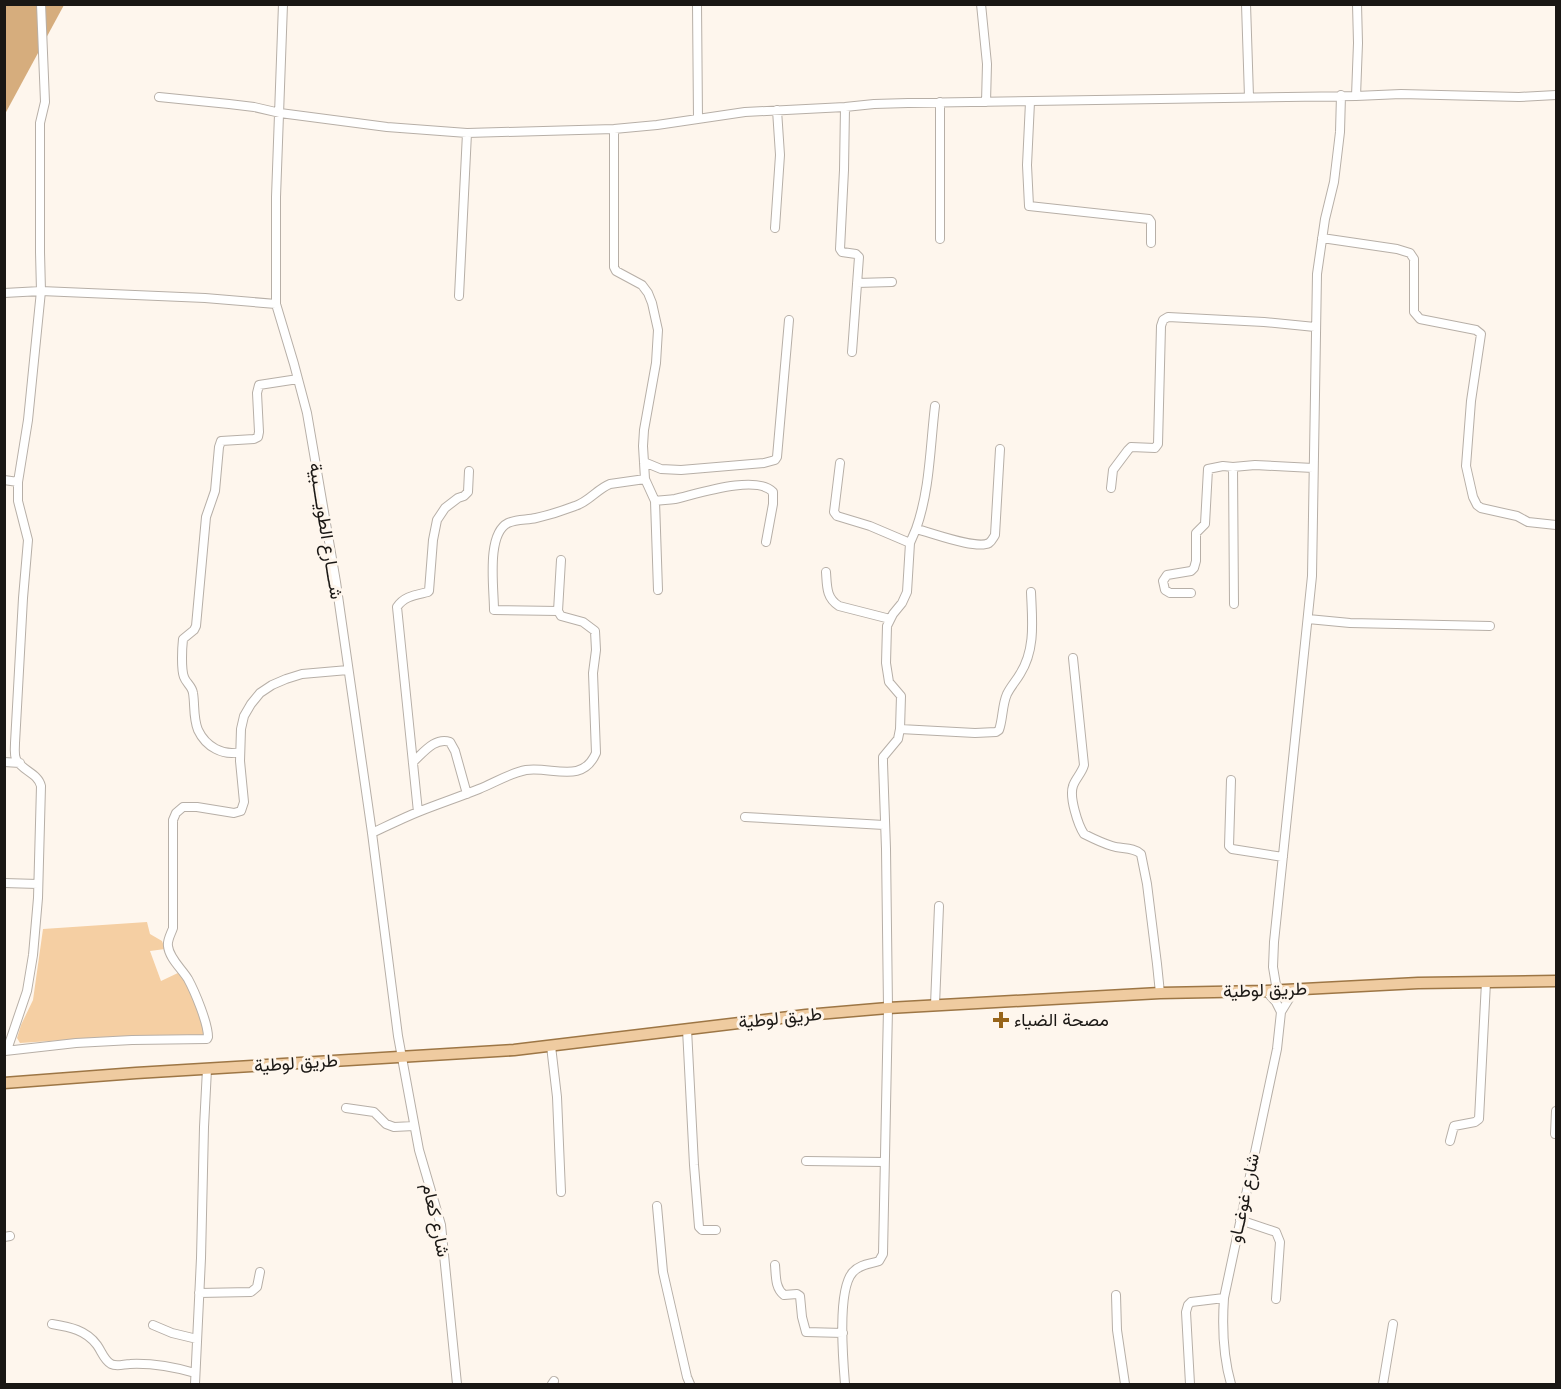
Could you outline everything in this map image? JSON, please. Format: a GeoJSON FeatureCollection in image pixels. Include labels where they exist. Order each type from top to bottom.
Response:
{"type":"FeatureCollection","features":[{"type":"Feature","properties":{"kind":"main road","name":"طريق لوطية"},"geometry":{"type":"LineString","coordinates":[[4,1083],[551,1046],[806,1015],[888,1008],[1160,993],[1272,991],[1418,983],[1557,981]]}},
{"type":"Feature","properties":{"kind":"street"},"geometry":{"type":"LineString","coordinates":[[41,4],[45,102],[40,123],[41,291],[28,420],[18,482],[18,501],[28,540],[22,598],[15,744],[15,755],[20,763],[39,779],[41,786],[37,920],[30,981],[6,1050],[76,1043],[207,1039],[207,1026],[189,982],[170,953],[167,944],[173,928],[172,820],[183,807],[234,813],[241,811],[244,802],[240,752],[241,729],[250,704],[260,693],[272,685],[302,674],[348,670]]}},
{"type":"Feature","properties":{"kind":"street","name":"شــــارع الطويــــبية"},"geometry":{"type":"LineString","coordinates":[[283,4],[276,196],[276,304],[307,413],[336,582],[402,1057]]}},
{"type":"Feature","properties":{"kind":"street"},"geometry":{"type":"LineString","coordinates":[[697,4],[698,119]]}},
{"type":"Feature","properties":{"kind":"street"},"geometry":{"type":"LineString","coordinates":[[981,4],[987,64],[986,102]]}},
{"type":"Feature","properties":{"kind":"street"},"geometry":{"type":"LineString","coordinates":[[1246,4],[1249,97]]}},
{"type":"Feature","properties":{"kind":"street"},"geometry":{"type":"LineString","coordinates":[[1356,96],[1357,4]]}},
{"type":"Feature","properties":{"kind":"street"},"geometry":{"type":"LineString","coordinates":[[159,97],[254,107],[279,113],[387,127],[467,133],[614,129],[657,125],[745,111],[874,104],[1356,96],[1401,93],[1519,97],[1557,95]]}},
{"type":"Feature","properties":{"kind":"street"},"geometry":{"type":"LineString","coordinates":[[1281,1012],[1272,991],[1274,942],[1312,576],[1317,274],[1334,182],[1340,132],[1341,95]]}},
{"type":"Feature","properties":{"kind":"street"},"geometry":{"type":"LineString","coordinates":[[940,102],[940,239]]}},
{"type":"Feature","properties":{"kind":"street"},"geometry":{"type":"LineString","coordinates":[[1030,102],[1027,165],[1029,206],[1149,219],[1151,222],[1150,243]]}},
{"type":"Feature","properties":{"kind":"street"},"geometry":{"type":"LineString","coordinates":[[845,107],[840,249],[842,252],[859,256],[852,352]]}},
{"type":"Feature","properties":{"kind":"street"},"geometry":{"type":"LineString","coordinates":[[775,228],[780,155],[777,110]]}},
{"type":"Feature","properties":{"kind":"street"},"geometry":{"type":"LineString","coordinates":[[614,129],[614,267],[616,271],[642,285],[648,293],[658,330],[656,363],[644,429],[645,479],[655,501],[658,590]]}},
{"type":"Feature","properties":{"kind":"street"},"geometry":{"type":"LineString","coordinates":[[459,296],[467,133]]}},
{"type":"Feature","properties":{"kind":"street"},"geometry":{"type":"LineString","coordinates":[[1322,238],[1410,253],[1414,259],[1414,312],[1417,316],[1420,319],[1476,330],[1481,334],[1471,401],[1466,466],[1473,497],[1481,508],[1517,516],[1528,522],[1557,525]]}},
{"type":"Feature","properties":{"kind":"street"},"geometry":{"type":"LineString","coordinates":[[857,283],[892,282]]}},
{"type":"Feature","properties":{"kind":"street"},"geometry":{"type":"LineString","coordinates":[[4,293],[41,291],[205,298],[276,304]]}},
{"type":"Feature","properties":{"kind":"street"},"geometry":{"type":"LineString","coordinates":[[1111,488],[1113,470],[1131,447],[1155,447],[1158,444],[1163,320],[1168,318],[1215,319],[1315,327]]}},
{"type":"Feature","properties":{"kind":"street"},"geometry":{"type":"LineString","coordinates":[[644,462],[661,469],[681,470],[764,463],[775,460],[789,320]]}},
{"type":"Feature","properties":{"kind":"street"},"geometry":{"type":"LineString","coordinates":[[240,752],[231,754],[221,752],[206,741],[198,730],[193,693],[191,686],[183,676],[183,639],[196,627],[206,517],[215,491],[221,441],[258,437],[257,393],[259,385],[298,379]]}},
{"type":"Feature","properties":{"kind":"street"},"geometry":{"type":"LineString","coordinates":[[845,1384],[844,1305],[850,1276],[858,1267],[879,1261],[882,1257],[888,1062],[883,757],[898,739],[901,696],[890,682],[886,663],[888,627],[890,619],[907,592],[910,543],[921,514],[935,406]]}},
{"type":"Feature","properties":{"kind":"street"},"geometry":{"type":"LineString","coordinates":[[916,528],[948,539],[974,544],[990,542],[994,535],[1000,449]]}},
{"type":"Feature","properties":{"kind":"street"},"geometry":{"type":"LineString","coordinates":[[840,463],[834,512],[837,516],[870,526],[910,543]]}},
{"type":"Feature","properties":{"kind":"street"},"geometry":{"type":"LineString","coordinates":[[1191,593],[1168,592],[1165,590],[1163,581],[1167,575],[1191,571],[1196,565],[1196,533],[1205,524],[1208,469],[1255,465],[1313,468]]}},
{"type":"Feature","properties":{"kind":"street"},"geometry":{"type":"LineString","coordinates":[[1233,467],[1234,604]]}},
{"type":"Feature","properties":{"kind":"street"},"geometry":{"type":"LineString","coordinates":[[418,812],[397,607],[400,602],[409,597],[429,591],[437,520],[444,508],[468,492],[469,471]]}},
{"type":"Feature","properties":{"kind":"street"},"geometry":{"type":"LineString","coordinates":[[558,611],[494,610],[493,549],[500,530],[508,523],[547,516],[579,505],[606,485],[645,479]]}},
{"type":"Feature","properties":{"kind":"street"},"geometry":{"type":"LineString","coordinates":[[4,480],[18,482]]}},
{"type":"Feature","properties":{"kind":"street"},"geometry":{"type":"LineString","coordinates":[[655,501],[672,500],[732,486],[767,487],[773,492],[773,504],[766,542]]}},
{"type":"Feature","properties":{"kind":"street"},"geometry":{"type":"LineString","coordinates":[[372,833],[418,812],[525,770],[560,772],[581,770],[593,759],[596,753],[593,673],[596,650],[595,631],[583,622],[561,616],[558,611],[561,560]]}},
{"type":"Feature","properties":{"kind":"street"},"geometry":{"type":"LineString","coordinates":[[826,572],[827,593],[834,603],[890,619]]}},
{"type":"Feature","properties":{"kind":"street"},"geometry":{"type":"LineString","coordinates":[[900,729],[975,733],[996,732],[1000,729],[1006,696],[1021,674],[1031,646],[1033,629],[1031,591]]}},
{"type":"Feature","properties":{"kind":"street"},"geometry":{"type":"LineString","coordinates":[[1308,619],[1350,623],[1490,626]]}},
{"type":"Feature","properties":{"kind":"street"},"geometry":{"type":"LineString","coordinates":[[1073,658],[1084,765],[1072,791],[1076,813],[1084,834],[1099,842],[1137,850],[1141,854],[1147,884],[1160,993]]}},
{"type":"Feature","properties":{"kind":"street"},"geometry":{"type":"LineString","coordinates":[[413,762],[436,742],[444,740],[450,742],[455,751],[467,794]]}},
{"type":"Feature","properties":{"kind":"street"},"geometry":{"type":"LineString","coordinates":[[4,762],[20,763]]}},
{"type":"Feature","properties":{"kind":"street"},"geometry":{"type":"LineString","coordinates":[[1231,780],[1229,846],[1232,849],[1283,857]]}},
{"type":"Feature","properties":{"kind":"street"},"geometry":{"type":"LineString","coordinates":[[744,817],[885,825]]}},
{"type":"Feature","properties":{"kind":"street"},"geometry":{"type":"LineString","coordinates":[[4,883],[38,884]]}},
{"type":"Feature","properties":{"kind":"street"},"geometry":{"type":"LineString","coordinates":[[935,1005],[939,906]]}},
{"type":"Feature","properties":{"kind":"street"},"geometry":{"type":"LineString","coordinates":[[1450,1141],[1454,1126],[1475,1122],[1479,1119],[1486,982]]}},
{"type":"Feature","properties":{"kind":"street"},"geometry":{"type":"LineString","coordinates":[[1281,1012],[1295,989]]}},
{"type":"Feature","properties":{"kind":"street","name":"شارع غوغــاو"},"geometry":{"type":"LineString","coordinates":[[1231,1384],[1224,1335],[1224,1298],[1277,1049],[1281,1012]]}},
{"type":"Feature","properties":{"kind":"street"},"geometry":{"type":"LineString","coordinates":[[687,1029],[699,1227],[702,1230],[716,1230]]}},
{"type":"Feature","properties":{"kind":"street"},"geometry":{"type":"LineString","coordinates":[[551,1046],[557,1097],[561,1192]]}},
{"type":"Feature","properties":{"kind":"street","name":"شارع كعام"},"geometry":{"type":"LineString","coordinates":[[402,1057],[419,1150],[441,1225],[457,1384]]}},
{"type":"Feature","properties":{"kind":"street"},"geometry":{"type":"LineString","coordinates":[[195,1384],[207,1069]]}},
{"type":"Feature","properties":{"kind":"street"},"geometry":{"type":"LineString","coordinates":[[346,1108],[375,1112],[386,1124],[394,1127],[414,1126]]}},
{"type":"Feature","properties":{"kind":"street"},"geometry":{"type":"LineString","coordinates":[[1555,1134],[1557,1111]]}},
{"type":"Feature","properties":{"kind":"street"},"geometry":{"type":"LineString","coordinates":[[806,1161],[884,1162]]}},
{"type":"Feature","properties":{"kind":"street"},"geometry":{"type":"LineString","coordinates":[[657,1206],[663,1272],[690,1384]]}},
{"type":"Feature","properties":{"kind":"street"},"geometry":{"type":"LineString","coordinates":[[1240,1220],[1276,1232],[1278,1235],[1280,1242],[1276,1299]]}},
{"type":"Feature","properties":{"kind":"street"},"geometry":{"type":"LineString","coordinates":[[775,1265],[780,1293],[800,1296],[806,1332],[843,1333]]}},
{"type":"Feature","properties":{"kind":"street"},"geometry":{"type":"LineString","coordinates":[[199,1293],[251,1292],[258,1284],[260,1272]]}},
{"type":"Feature","properties":{"kind":"street"},"geometry":{"type":"LineString","coordinates":[[1116,1295],[1125,1384]]}},
{"type":"Feature","properties":{"kind":"street"},"geometry":{"type":"LineString","coordinates":[[1190,1384],[1187,1307],[1191,1302],[1224,1298]]}},
{"type":"Feature","properties":{"kind":"street"},"geometry":{"type":"LineString","coordinates":[[52,1324],[72,1327],[88,1335],[110,1364],[148,1364],[195,1373]]}},
{"type":"Feature","properties":{"kind":"street"},"geometry":{"type":"LineString","coordinates":[[1383,1384],[1393,1324]]}},
{"type":"Feature","properties":{"kind":"street"},"geometry":{"type":"LineString","coordinates":[[153,1325],[196,1339]]}},
{"type":"Feature","properties":{"kind":"shaded area"},"geometry":{"type":"Polygon","coordinates":[[[5,5],[64,5],[5,114],[5,5]]]}},
{"type":"Feature","properties":{"kind":"shaded area"},"geometry":{"type":"Polygon","coordinates":[[[147,922],[150,934],[162,941],[165,949],[150,951],[161,981],[180,972],[192,996],[206,1037],[110,1037],[20,1043],[17,1038],[33,1000],[43,929],[147,922]]]}},
{"type":"Feature","properties":{"kind":"place","name":"مصحة الضياء"},"geometry":{"type":"Point","coordinates":[1001,1020]}}]}
